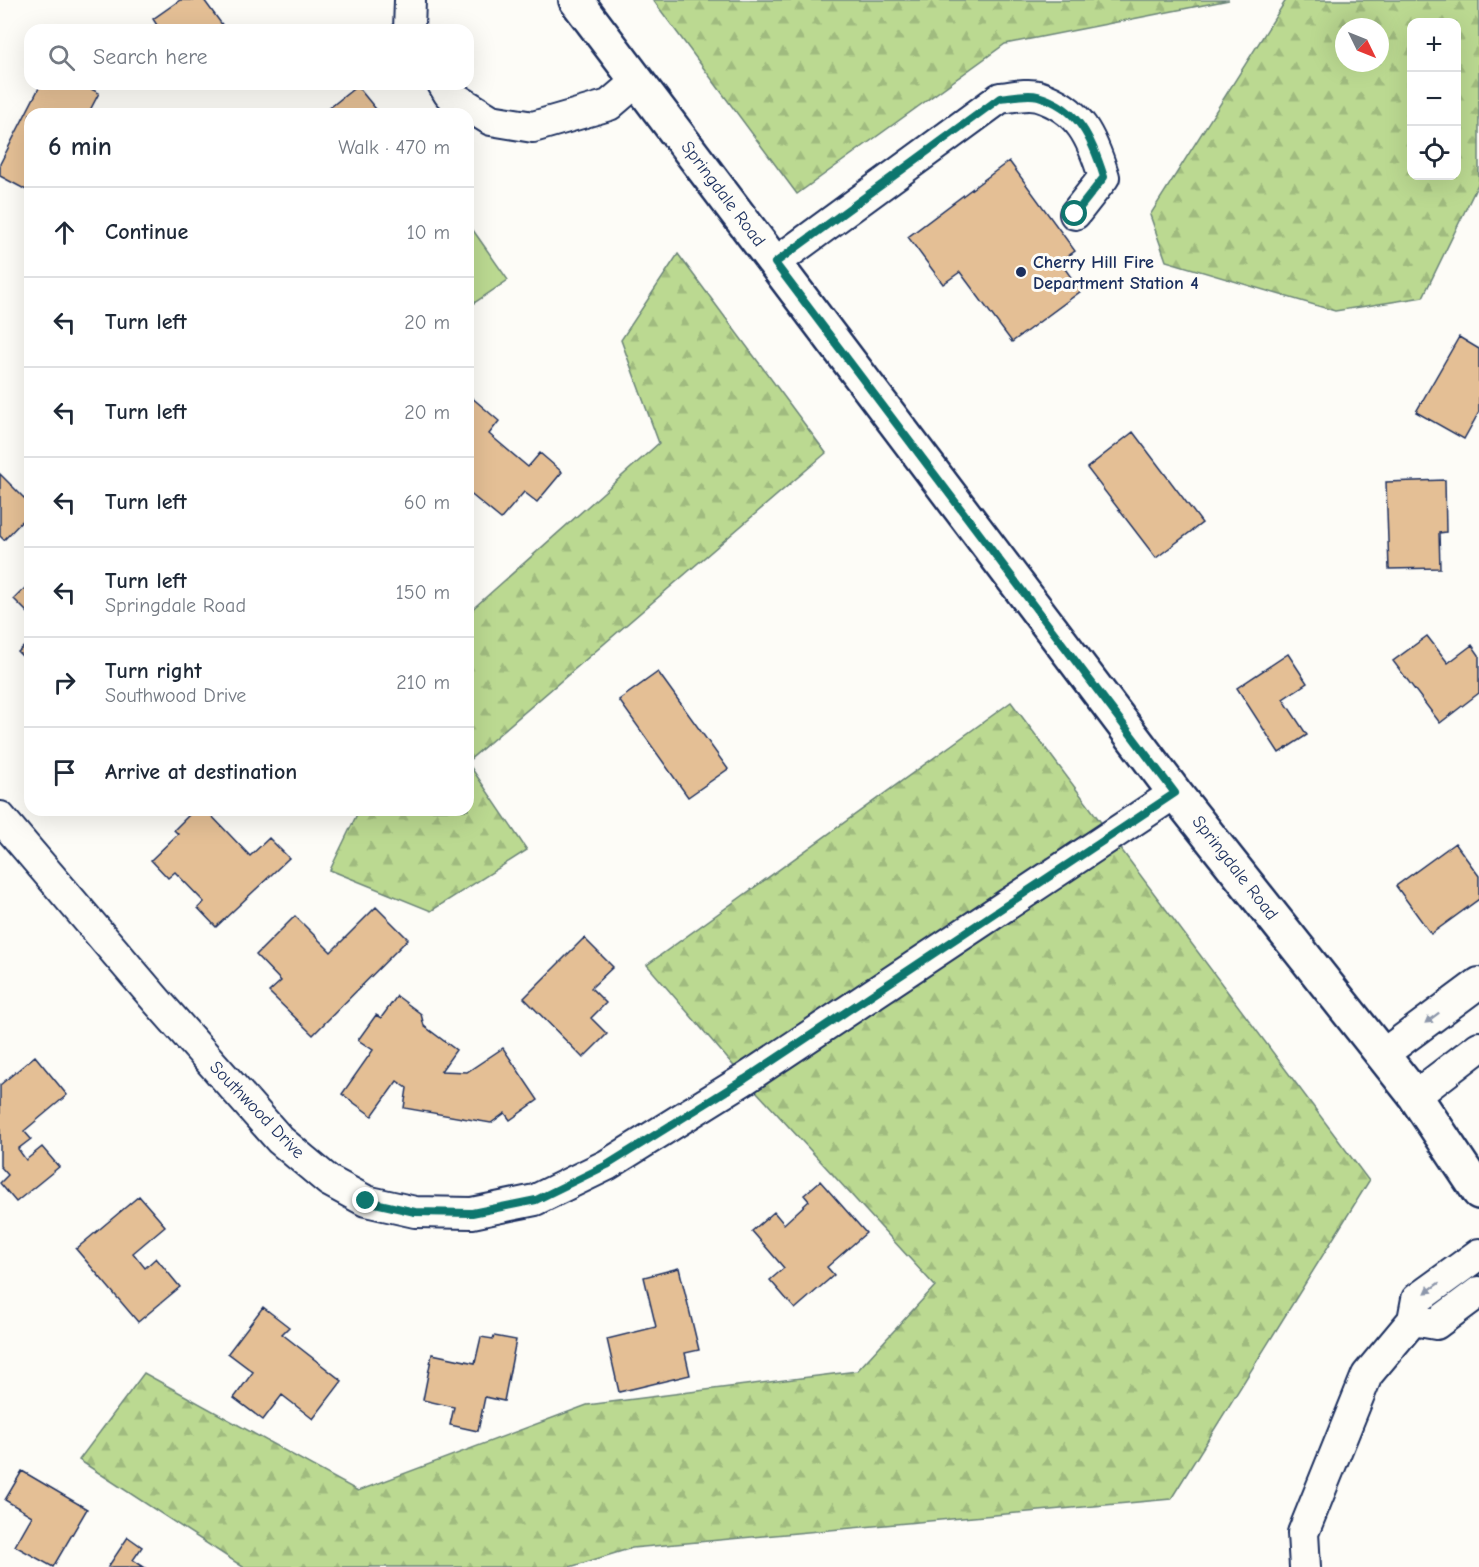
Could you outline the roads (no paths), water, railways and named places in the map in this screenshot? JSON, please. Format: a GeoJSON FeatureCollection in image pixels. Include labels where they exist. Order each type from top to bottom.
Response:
{"type":"FeatureCollection","features":[{"type":"Feature","properties":{"kind":"main road","name":"Springdale Road"},"geometry":{"type":"LineString","coordinates":[[576,0],[1175,793],[1415,1096],[1479,1192]]}},
{"type":"Feature","properties":{"kind":"street"},"geometry":{"type":"LineString","coordinates":[[409,24],[410,0]]}},
{"type":"Feature","properties":{"kind":"street"},"geometry":{"type":"LineString","coordinates":[[474,109],[491,120],[533,127],[609,105],[638,81]]}},
{"type":"Feature","properties":{"kind":"street"},"geometry":{"type":"LineString","coordinates":[[447,90],[449,94],[472,108]]}},
{"type":"Feature","properties":{"kind":"street"},"geometry":{"type":"LineString","coordinates":[[775,263],[1000,98],[1036,96],[1073,113],[1095,150],[1104,177],[1075,214]]}},
{"type":"Feature","properties":{"kind":"street","name":"Southwood Drive"},"geometry":{"type":"LineString","coordinates":[[0,817],[156,1000],[280,1140],[328,1181],[366,1201],[415,1212],[472,1213],[536,1200],[607,1165],[745,1079],[1175,793]]}},
{"type":"Feature","properties":{"kind":"street"},"geometry":{"type":"LineString","coordinates":[[1382,1055],[1479,982]]}},
{"type":"Feature","properties":{"kind":"street"},"geometry":{"type":"LineString","coordinates":[[1415,1096],[1479,1047]]}},
{"type":"Feature","properties":{"kind":"street"},"geometry":{"type":"LineString","coordinates":[[1310,1565],[1303,1533],[1367,1375],[1413,1320],[1417,1299],[1479,1254]]}},
{"type":"Feature","properties":{"kind":"street"},"geometry":{"type":"LineString","coordinates":[[1413,1320],[1436,1324],[1479,1292]]}},
{"type":"Feature","properties":{"kind":"place","name":"Cherry Hill Fire Department Station 4"},"geometry":{"type":"Point","coordinates":[1021,272]}}]}
